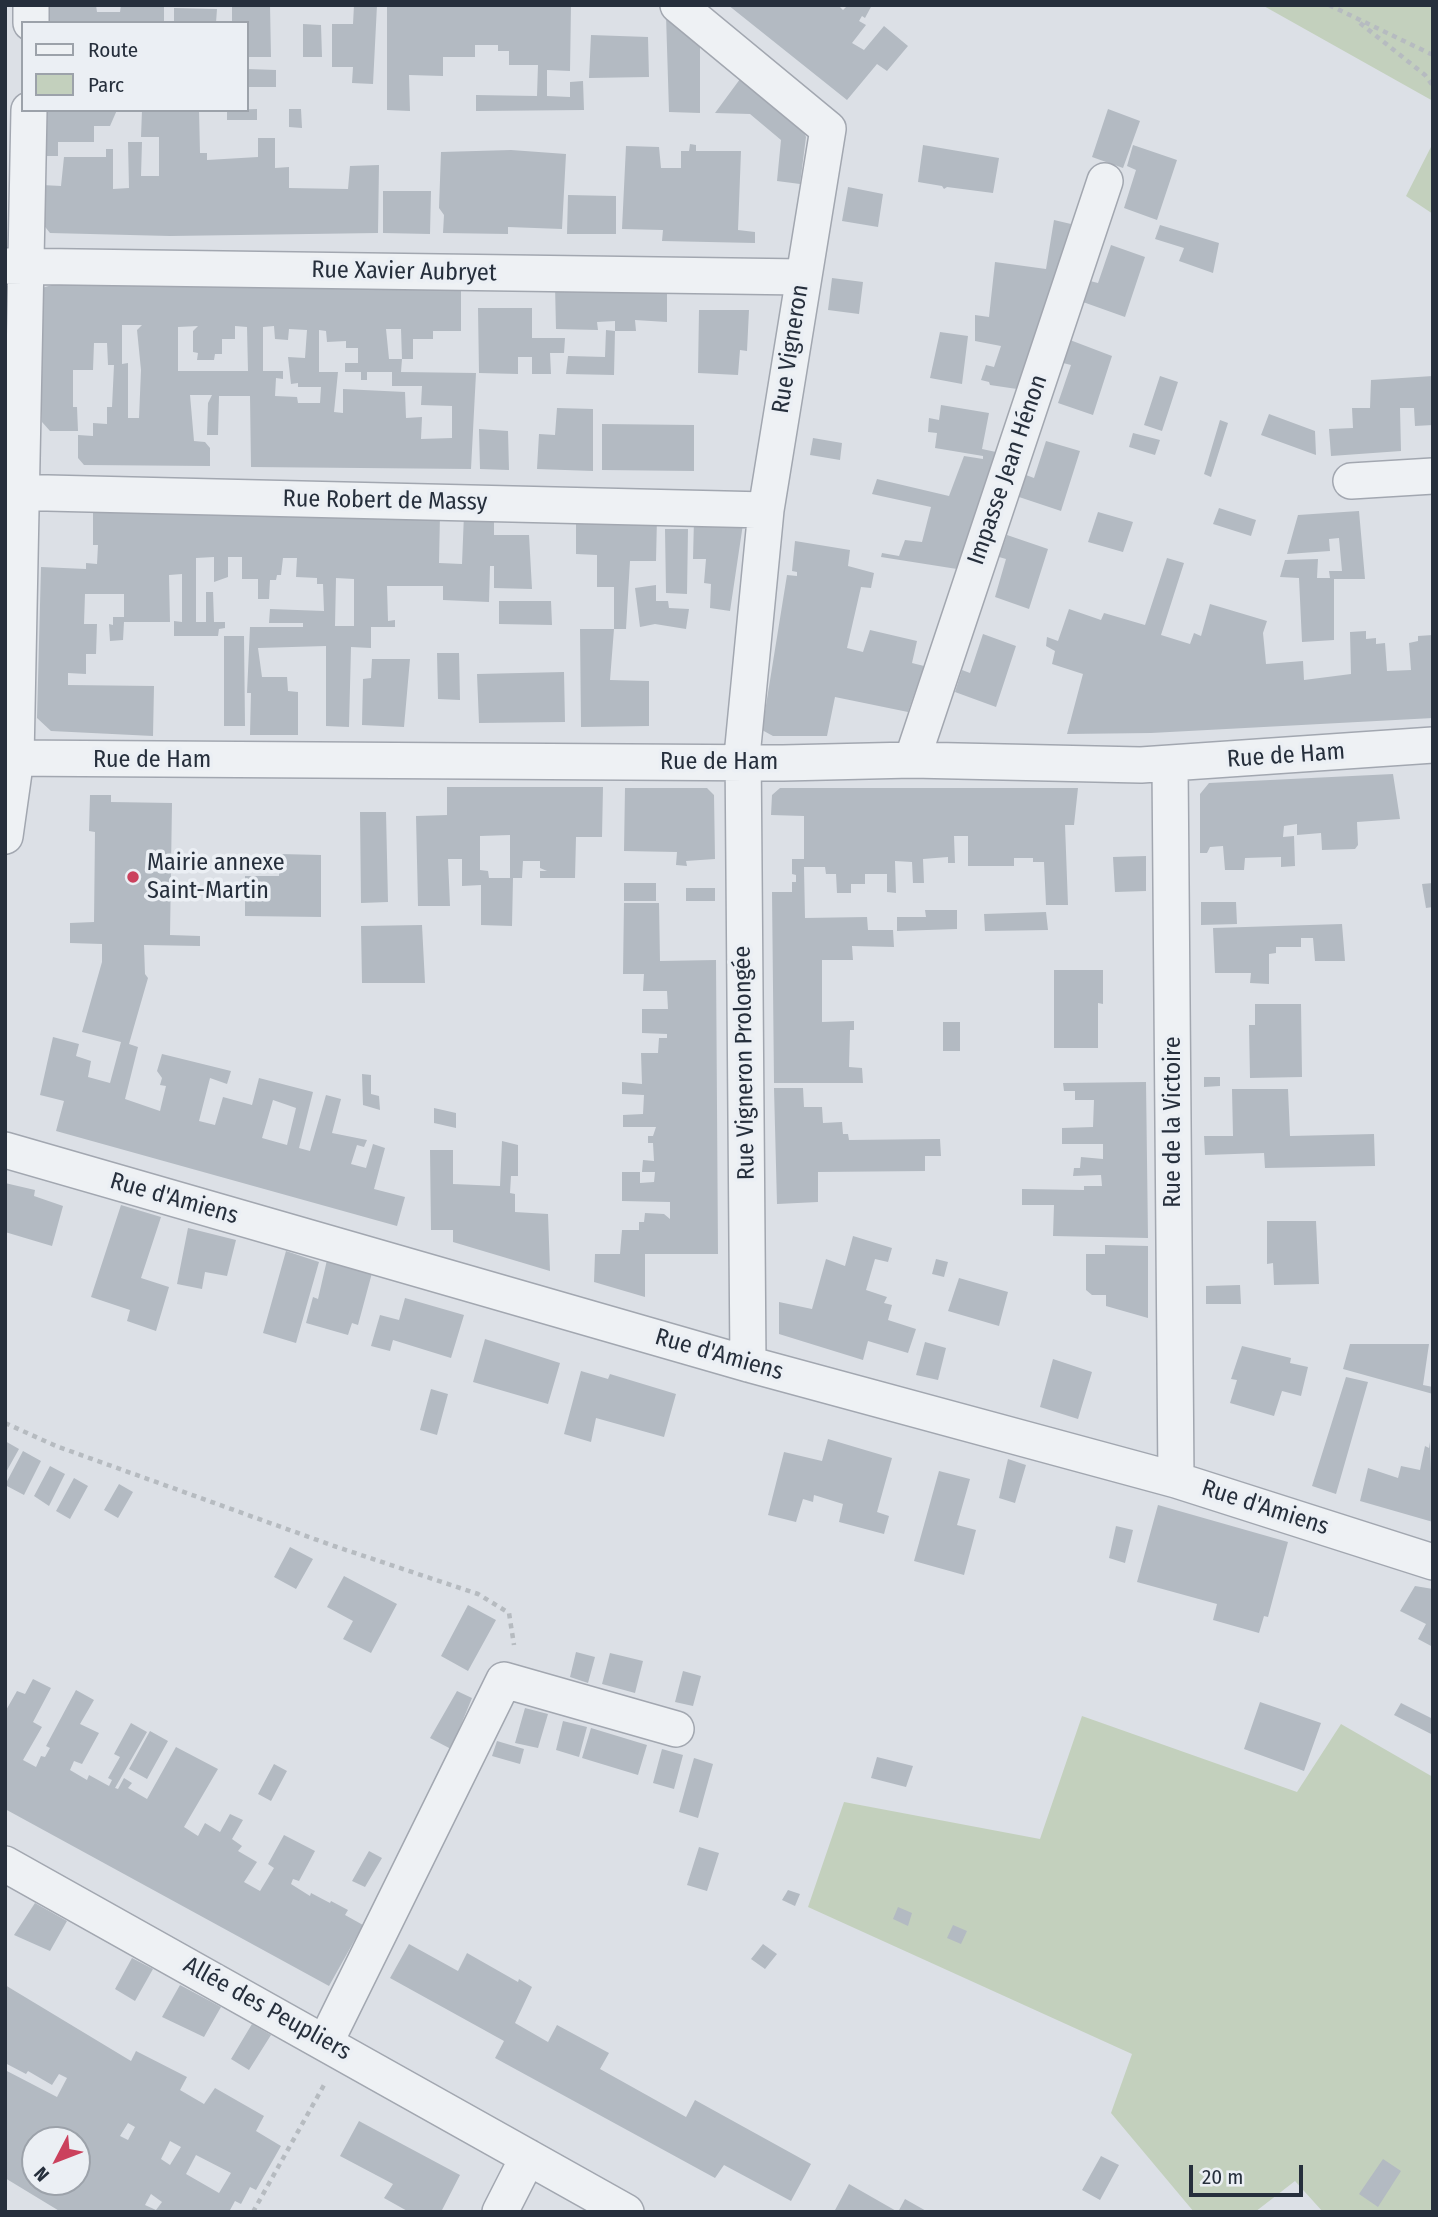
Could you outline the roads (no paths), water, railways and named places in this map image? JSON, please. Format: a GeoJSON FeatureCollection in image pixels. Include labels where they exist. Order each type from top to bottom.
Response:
{"type":"FeatureCollection","features":[{"type":"Feature","properties":{"kind":"street","name":"Rue Vigneron"},"geometry":{"type":"LineString","coordinates":[[678,5],[828,129],[766,510],[743,763]]}},
{"type":"Feature","properties":{"kind":"street"},"geometry":{"type":"LineString","coordinates":[[5,836],[11,758],[16,266],[29,112]]}},
{"type":"Feature","properties":{"kind":"street","name":"Impasse Jean Hénon"},"geometry":{"type":"LineString","coordinates":[[912,760],[1105,181]]}},
{"type":"Feature","properties":{"kind":"street","name":"Rue Xavier Aubryet"},"geometry":{"type":"LineString","coordinates":[[16,266],[803,277]]}},
{"type":"Feature","properties":{"kind":"street"},"geometry":{"type":"LineString","coordinates":[[1351,481],[1433,476]]}},
{"type":"Feature","properties":{"kind":"street","name":"Rue Robert de Massy"},"geometry":{"type":"LineString","coordinates":[[13,493],[766,510]]}},
{"type":"Feature","properties":{"kind":"street","name":"Rue de Ham"},"geometry":{"type":"LineString","coordinates":[[11,758],[743,763],[912,760],[1170,764],[1433,745]]}},
{"type":"Feature","properties":{"kind":"street","name":"Rue Vigneron Prolongée"},"geometry":{"type":"LineString","coordinates":[[743,763],[748,1364]]}},
{"type":"Feature","properties":{"kind":"street","name":"Rue de la Victoire"},"geometry":{"type":"LineString","coordinates":[[1170,764],[1176,1480]]}},
{"type":"Feature","properties":{"kind":"street","name":"Rue d'Amiens"},"geometry":{"type":"LineString","coordinates":[[5,1150],[748,1364],[1176,1480],[1433,1562]]}},
{"type":"Feature","properties":{"kind":"street"},"geometry":{"type":"LineString","coordinates":[[335,2046],[504,1680],[676,1729]]}},
{"type":"Feature","properties":{"kind":"street","name":"Allée des Peupliers"},"geometry":{"type":"LineString","coordinates":[[5,1864],[335,2046],[626,2212]]}},
{"type":"Feature","properties":{"kind":"street"},"geometry":{"type":"LineString","coordinates":[[499,2212],[528,2157]]}},
{"type":"Feature","properties":{"kind":"place","name":"Mairie annexe Saint-Martin"},"geometry":{"type":"Point","coordinates":[133,877]}}]}
